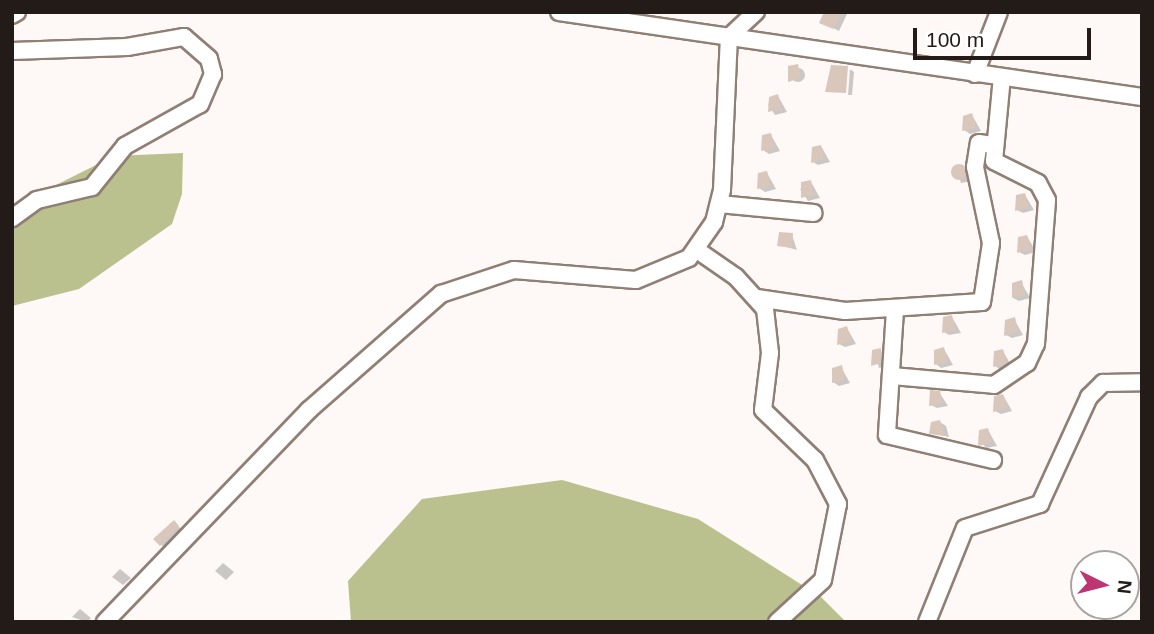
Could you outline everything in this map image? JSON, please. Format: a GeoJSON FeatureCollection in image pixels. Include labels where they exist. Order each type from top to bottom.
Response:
{"type":"FeatureCollection","features":[{"type":"Feature","properties":{"kind":"street"},"geometry":{"type":"LineString","coordinates":[[12,15],[18,12]]}},
{"type":"Feature","properties":{"kind":"street"},"geometry":{"type":"LineString","coordinates":[[559,12],[1142,97]]}},
{"type":"Feature","properties":{"kind":"street"},"geometry":{"type":"LineString","coordinates":[[105,622],[309,410],[441,294],[514,270],[636,281],[674,269],[697,250],[719,204],[729,37],[757,12]]}},
{"type":"Feature","properties":{"kind":"street"},"geometry":{"type":"LineString","coordinates":[[975,74],[999,12]]}},
{"type":"Feature","properties":{"kind":"street"},"geometry":{"type":"LineString","coordinates":[[12,51],[127,47],[184,37],[209,59],[213,74],[200,104],[125,146],[92,187],[37,200],[12,218]]}},
{"type":"Feature","properties":{"kind":"street"},"geometry":{"type":"LineString","coordinates":[[892,376],[993,385],[1027,363],[1036,344],[1047,200],[1038,183],[998,168],[994,145],[1002,77]]}},
{"type":"Feature","properties":{"kind":"street"},"geometry":{"type":"LineString","coordinates":[[757,298],[845,311],[895,310],[982,302],[991,243],[975,167],[979,143],[994,145]]}},
{"type":"Feature","properties":{"kind":"street"},"geometry":{"type":"LineString","coordinates":[[719,204],[814,213]]}},
{"type":"Feature","properties":{"kind":"street"},"geometry":{"type":"LineString","coordinates":[[697,250],[757,298],[771,330],[763,410],[815,460],[838,504],[833,557],[823,580],[777,622]]}},
{"type":"Feature","properties":{"kind":"street"},"geometry":{"type":"LineString","coordinates":[[895,310],[887,435],[993,460]]}},
{"type":"Feature","properties":{"kind":"street"},"geometry":{"type":"LineString","coordinates":[[928,622],[965,528],[1040,504],[1089,397],[1110,382],[1142,382]]}},
{"type":"Feature","properties":{"kind":"green space"},"geometry":{"type":"Polygon","coordinates":[[[183,153],[182,194],[172,224],[79,289],[12,306],[12,207],[114,156],[183,153]]]}},
{"type":"Feature","properties":{"kind":"green space"},"geometry":{"type":"Polygon","coordinates":[[[562,480],[698,519],[821,597],[846,622],[351,622],[348,581],[422,499],[562,480]]]}},
{"type":"Feature","properties":{"kind":"building"},"geometry":{"type":"Polygon","coordinates":[[[824,12],[841,12],[833,29],[819,23],[824,12]]]}},
{"type":"Feature","properties":{"kind":"building"},"geometry":{"type":"Polygon","coordinates":[[[798,64],[801,78],[788,82],[788,66],[798,64]]]}},
{"type":"Feature","properties":{"kind":"building"},"geometry":{"type":"Polygon","coordinates":[[[831,65],[848,66],[846,93],[825,92],[831,65]]]}},
{"type":"Feature","properties":{"kind":"building"},"geometry":{"type":"Polygon","coordinates":[[[778,94],[781,109],[768,112],[769,97],[778,94]]]}},
{"type":"Feature","properties":{"kind":"building"},"geometry":{"type":"Polygon","coordinates":[[[972,113],[976,128],[962,131],[963,116],[972,113]]]}},
{"type":"Feature","properties":{"kind":"building"},"geometry":{"type":"Polygon","coordinates":[[[771,133],[775,148],[761,151],[762,135],[771,133]]]}},
{"type":"Feature","properties":{"kind":"building"},"geometry":{"type":"Polygon","coordinates":[[[821,145],[824,159],[811,163],[812,147],[821,145]]]}},
{"type":"Feature","properties":{"kind":"building"},"geometry":{"type":"Polygon","coordinates":[[[959,164],[967,172],[959,180],[951,172],[959,164]]]}},
{"type":"Feature","properties":{"kind":"building"},"geometry":{"type":"Polygon","coordinates":[[[767,171],[771,186],[757,189],[758,173],[767,171]]]}},
{"type":"Feature","properties":{"kind":"building"},"geometry":{"type":"Polygon","coordinates":[[[811,180],[814,195],[801,198],[801,182],[811,180]]]}},
{"type":"Feature","properties":{"kind":"building"},"geometry":{"type":"Polygon","coordinates":[[[1025,193],[1029,207],[1015,211],[1016,195],[1025,193]]]}},
{"type":"Feature","properties":{"kind":"building"},"geometry":{"type":"Polygon","coordinates":[[[779,232],[793,233],[792,248],[777,246],[779,232]]]}},
{"type":"Feature","properties":{"kind":"building"},"geometry":{"type":"Polygon","coordinates":[[[1027,235],[1031,249],[1017,253],[1018,237],[1027,235]]]}},
{"type":"Feature","properties":{"kind":"building"},"geometry":{"type":"Polygon","coordinates":[[[1022,280],[1025,295],[1012,298],[1012,283],[1022,280]]]}},
{"type":"Feature","properties":{"kind":"building"},"geometry":{"type":"Polygon","coordinates":[[[952,315],[955,330],[942,333],[943,317],[952,315]]]}},
{"type":"Feature","properties":{"kind":"building"},"geometry":{"type":"Polygon","coordinates":[[[1015,317],[1018,332],[1004,336],[1005,320],[1015,317]]]}},
{"type":"Feature","properties":{"kind":"building"},"geometry":{"type":"Polygon","coordinates":[[[847,326],[851,341],[837,345],[838,329],[847,326]]]}},
{"type":"Feature","properties":{"kind":"building"},"geometry":{"type":"Polygon","coordinates":[[[944,347],[947,362],[934,365],[934,350],[944,347]]]}},
{"type":"Feature","properties":{"kind":"building"},"geometry":{"type":"Polygon","coordinates":[[[881,348],[881,363],[871,366],[872,350],[881,348]]]}},
{"type":"Feature","properties":{"kind":"building"},"geometry":{"type":"Polygon","coordinates":[[[1003,349],[1007,364],[993,367],[994,351],[1003,349]]]}},
{"type":"Feature","properties":{"kind":"building"},"geometry":{"type":"Polygon","coordinates":[[[842,365],[845,380],[832,383],[832,368],[842,365]]]}},
{"type":"Feature","properties":{"kind":"building"},"geometry":{"type":"Polygon","coordinates":[[[930,390],[940,391],[943,403],[929,406],[930,390]]]}},
{"type":"Feature","properties":{"kind":"building"},"geometry":{"type":"Polygon","coordinates":[[[1003,394],[1007,408],[993,412],[994,396],[1003,394]]]}},
{"type":"Feature","properties":{"kind":"building"},"geometry":{"type":"Polygon","coordinates":[[[940,420],[944,435],[929,434],[931,422],[940,420]]]}},
{"type":"Feature","properties":{"kind":"building"},"geometry":{"type":"Polygon","coordinates":[[[988,428],[992,443],[978,446],[979,430],[988,428]]]}},
{"type":"Feature","properties":{"kind":"building"},"geometry":{"type":"Polygon","coordinates":[[[174,520],[179,526],[160,546],[153,539],[174,520]]]}}]}
